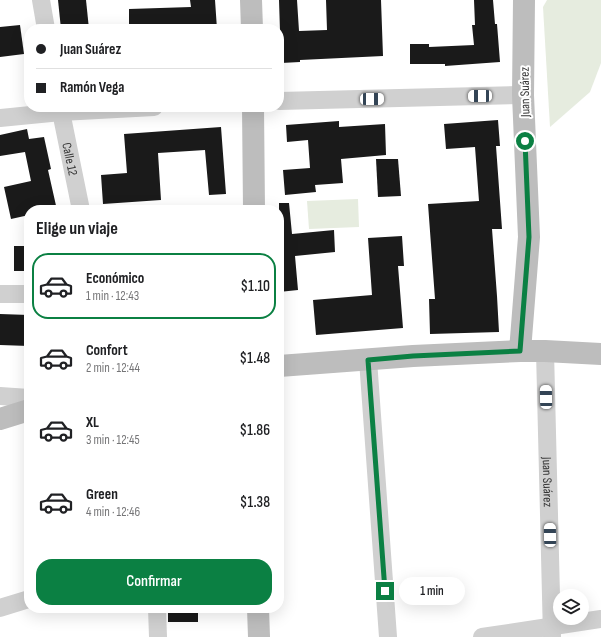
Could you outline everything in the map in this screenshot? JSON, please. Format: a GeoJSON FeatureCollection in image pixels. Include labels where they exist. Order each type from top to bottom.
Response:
{"type":"FeatureCollection","features":[{"type":"Feature","properties":{"kind":"street"},"geometry":{"type":"LineString","coordinates":[[41,0],[45,24]]}},
{"type":"Feature","properties":{"kind":"street"},"geometry":{"type":"LineString","coordinates":[[251,0],[252,24]]}},
{"type":"Feature","properties":{"kind":"street","name":"Juan Suárez"},"geometry":{"type":"LineString","coordinates":[[520,351],[529,237],[524,95],[524,0]]}},
{"type":"Feature","properties":{"kind":"street"},"geometry":{"type":"LineString","coordinates":[[284,101],[524,95]]}},
{"type":"Feature","properties":{"kind":"street"},"geometry":{"type":"LineString","coordinates":[[0,118],[46,112]]}},
{"type":"Feature","properties":{"kind":"street","name":"Calle 12"},"geometry":{"type":"LineString","coordinates":[[61,112],[80,205]]}},
{"type":"Feature","properties":{"kind":"street"},"geometry":{"type":"LineString","coordinates":[[253,112],[254,205]]}},
{"type":"Feature","properties":{"kind":"street"},"geometry":{"type":"LineString","coordinates":[[0,294],[24,294]]}},
{"type":"Feature","properties":{"kind":"street"},"geometry":{"type":"LineString","coordinates":[[284,366],[413,356],[520,351],[601,354]]}},
{"type":"Feature","properties":{"kind":"street","name":"Juan Suárez"},"geometry":{"type":"LineString","coordinates":[[545,351],[552,632]]}},
{"type":"Feature","properties":{"kind":"street"},"geometry":{"type":"LineString","coordinates":[[368,360],[388,637]]}},
{"type":"Feature","properties":{"kind":"street"},"geometry":{"type":"LineString","coordinates":[[0,396],[24,398]]}},
{"type":"Feature","properties":{"kind":"street"},"geometry":{"type":"LineString","coordinates":[[0,419],[24,412]]}},
{"type":"Feature","properties":{"kind":"street"},"geometry":{"type":"LineString","coordinates":[[0,608],[24,601]]}},
{"type":"Feature","properties":{"kind":"street"},"geometry":{"type":"LineString","coordinates":[[157,613],[158,637]]}},
{"type":"Feature","properties":{"kind":"street"},"geometry":{"type":"LineString","coordinates":[[258,613],[259,637]]}},
{"type":"Feature","properties":{"kind":"street"},"geometry":{"type":"LineString","coordinates":[[482,637],[552,632],[601,619]]}},
{"type":"Feature","properties":{"kind":"shaded area"},"geometry":{"type":"Polygon","coordinates":[[[547,0],[601,0],[601,63],[590,92],[550,127],[543,7],[547,0]]]}},
{"type":"Feature","properties":{"kind":"shaded area"},"geometry":{"type":"Polygon","coordinates":[[[358,199],[359,227],[309,229],[307,201],[358,199]]]}},
{"type":"Feature","properties":{"kind":"building"},"geometry":{"type":"Polygon","coordinates":[[[58,0],[86,0],[88,24],[60,24],[58,0]]]}},
{"type":"Feature","properties":{"kind":"building"},"geometry":{"type":"Polygon","coordinates":[[[190,0],[215,0],[217,24],[129,24],[129,9],[191,7],[190,0]]]}},
{"type":"Feature","properties":{"kind":"building"},"geometry":{"type":"Polygon","coordinates":[[[279,0],[297,0],[299,31],[327,30],[326,0],[381,0],[383,56],[300,60],[300,62],[284,63],[284,24],[280,24],[279,0]]]}},
{"type":"Feature","properties":{"kind":"building"},"geometry":{"type":"Polygon","coordinates":[[[474,0],[493,0],[495,24],[497,24],[500,62],[445,66],[445,64],[410,64],[410,44],[429,44],[429,47],[474,45],[472,25],[475,25],[474,0]]]}},
{"type":"Feature","properties":{"kind":"building"},"geometry":{"type":"Polygon","coordinates":[[[20,25],[24,54],[0,57],[0,27],[20,25]]]}},
{"type":"Feature","properties":{"kind":"building"},"geometry":{"type":"Polygon","coordinates":[[[498,120],[500,146],[496,146],[502,229],[492,229],[499,332],[430,334],[429,299],[435,299],[428,204],[479,201],[475,147],[446,149],[444,124],[498,120]]]}},
{"type":"Feature","properties":{"kind":"building"},"geometry":{"type":"Polygon","coordinates":[[[339,121],[339,127],[385,124],[386,155],[341,159],[343,183],[315,185],[316,192],[285,195],[283,170],[310,168],[308,140],[287,142],[286,125],[339,121]]]}},
{"type":"Feature","properties":{"kind":"building"},"geometry":{"type":"Polygon","coordinates":[[[221,127],[226,194],[209,195],[205,150],[158,153],[161,200],[103,204],[101,175],[127,173],[124,134],[221,127]]]}},
{"type":"Feature","properties":{"kind":"building"},"geometry":{"type":"Polygon","coordinates":[[[27,129],[29,139],[44,137],[51,169],[48,170],[56,205],[24,205],[24,216],[11,219],[4,187],[31,181],[25,152],[0,156],[0,135],[27,129]]]}},
{"type":"Feature","properties":{"kind":"building"},"geometry":{"type":"Polygon","coordinates":[[[376,159],[398,159],[401,196],[378,197],[376,159]]]}},
{"type":"Feature","properties":{"kind":"building"},"geometry":{"type":"Polygon","coordinates":[[[279,203],[289,203],[292,234],[334,230],[335,252],[295,256],[298,290],[284,291],[284,205],[279,205],[279,203]]]}},
{"type":"Feature","properties":{"kind":"building"},"geometry":{"type":"Polygon","coordinates":[[[402,236],[404,266],[398,266],[403,328],[316,335],[313,300],[372,295],[368,238],[402,236]]]}},
{"type":"Feature","properties":{"kind":"building"},"geometry":{"type":"Polygon","coordinates":[[[14,246],[24,246],[24,271],[14,271],[14,246]]]}},
{"type":"Feature","properties":{"kind":"building"},"geometry":{"type":"Polygon","coordinates":[[[0,314],[24,315],[24,346],[0,345],[0,314]]]}},
{"type":"Feature","properties":{"kind":"building"},"geometry":{"type":"Polygon","coordinates":[[[168,613],[198,613],[198,622],[168,622],[168,613]]]}},
{"type":"Feature","properties":{"kind":"route"},"geometry":{"type":"LineString","coordinates":[[385,591],[368,360],[413,356],[520,351],[529,237],[525,141]]}}]}
